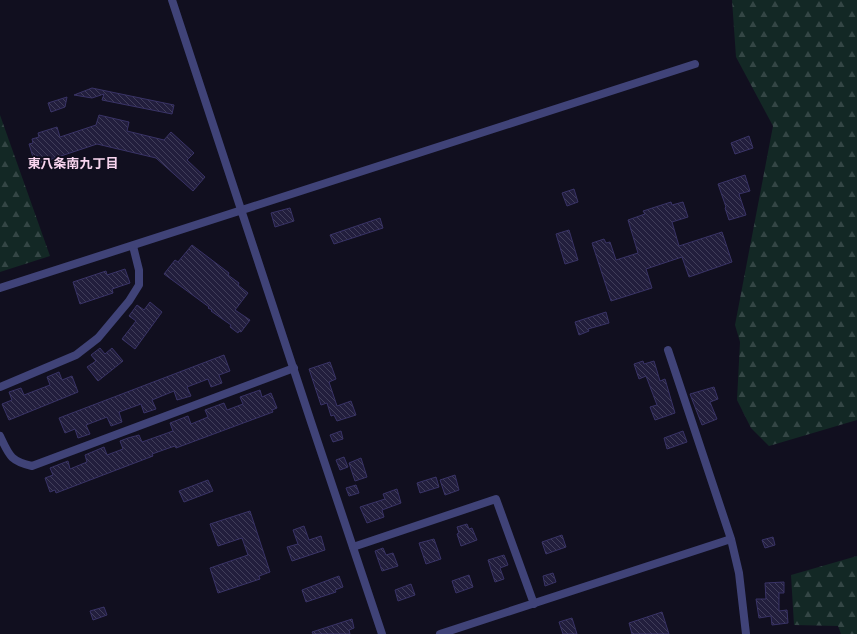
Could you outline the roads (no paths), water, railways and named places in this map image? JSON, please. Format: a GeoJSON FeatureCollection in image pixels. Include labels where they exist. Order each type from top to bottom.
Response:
{"type":"FeatureCollection","features":[{"type":"Feature","properties":{"kind":"street"},"geometry":{"type":"LineString","coordinates":[[172,0],[382,634]]}},
{"type":"Feature","properties":{"kind":"street"},"geometry":{"type":"LineString","coordinates":[[0,288],[694,64]]}},
{"type":"Feature","properties":{"kind":"street"},"geometry":{"type":"LineString","coordinates":[[0,386],[76,355],[98,338],[129,301],[139,285],[139,270],[133,246]]}},
{"type":"Feature","properties":{"kind":"street"},"geometry":{"type":"LineString","coordinates":[[668,350],[731,539],[739,573],[746,634]]}},
{"type":"Feature","properties":{"kind":"street"},"geometry":{"type":"LineString","coordinates":[[0,436],[8,455],[19,463],[32,466],[294,368]]}},
{"type":"Feature","properties":{"kind":"street"},"geometry":{"type":"LineString","coordinates":[[353,547],[496,499],[534,604]]}},
{"type":"Feature","properties":{"kind":"street"},"geometry":{"type":"LineString","coordinates":[[440,634],[731,539]]}},
{"type":"Feature","properties":{"kind":"district","name":"東八条南九丁目"},"geometry":{"type":"Point","coordinates":[73,163]}}]}
